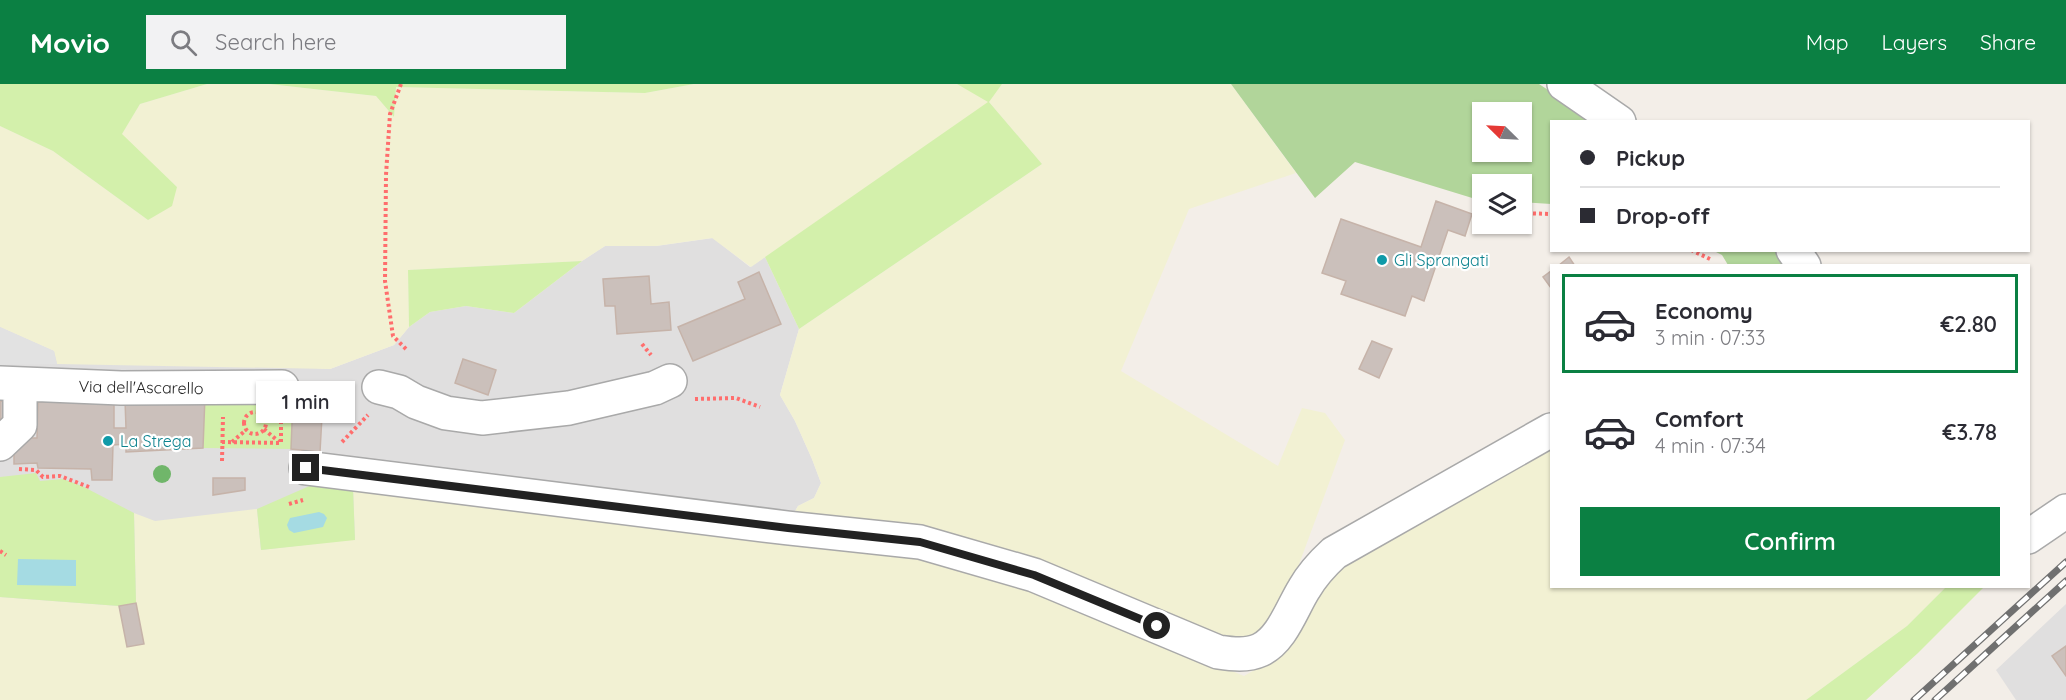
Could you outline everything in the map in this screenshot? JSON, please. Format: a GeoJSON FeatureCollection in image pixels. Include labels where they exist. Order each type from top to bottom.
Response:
{"type":"FeatureCollection","features":[{"type":"Feature","properties":{"kind":"street"},"geometry":{"type":"LineString","coordinates":[[1564,84],[1616,120]]}},
{"type":"Feature","properties":{"kind":"street"},"geometry":{"type":"LineString","coordinates":[[374,400],[399,392],[416,402],[446,413],[482,418],[569,408],[655,388],[670,381]]}},
{"type":"Feature","properties":{"kind":"street"},"geometry":{"type":"LineString","coordinates":[[6,456],[20,425],[10,384]]}},
{"type":"Feature","properties":{"kind":"street","name":"Via dell'Ascarello"},"geometry":{"type":"LineString","coordinates":[[10,384],[121,388],[282,399]]}},
{"type":"Feature","properties":{"kind":"street"},"geometry":{"type":"LineString","coordinates":[[320,470],[788,528],[920,542],[1034,575],[1218,652],[1238,655],[1261,650],[1276,638],[1310,579],[1334,553],[1550,431]]}},
{"type":"Feature","properties":{"kind":"street"},"geometry":{"type":"LineString","coordinates":[[2030,536],[2066,511]]}},
{"type":"Feature","properties":{"kind":"path"},"geometry":{"type":"LineString","coordinates":[[401,84],[390,114],[386,175],[385,281],[393,336],[408,351]]}},
{"type":"Feature","properties":{"kind":"path"},"geometry":{"type":"LineString","coordinates":[[1532,213],[1550,214]]}},
{"type":"Feature","properties":{"kind":"path"},"geometry":{"type":"LineString","coordinates":[[1695,252],[1710,259]]}},
{"type":"Feature","properties":{"kind":"path"},"geometry":{"type":"LineString","coordinates":[[280,443],[282,399]]}},
{"type":"Feature","properties":{"kind":"path"},"geometry":{"type":"LineString","coordinates":[[320,470],[335,456],[344,437],[359,426],[374,400]]}},
{"type":"Feature","properties":{"kind":"path"},"geometry":{"type":"LineString","coordinates":[[222,461],[223,411]]}},
{"type":"Feature","properties":{"kind":"path"},"geometry":{"type":"LineString","coordinates":[[251,413],[263,416],[266,423],[264,429],[258,434],[251,434],[246,430],[245,418],[251,413]]}},
{"type":"Feature","properties":{"kind":"path"},"geometry":{"type":"LineString","coordinates":[[264,429],[280,443]]}},
{"type":"Feature","properties":{"kind":"path"},"geometry":{"type":"LineString","coordinates":[[231,442],[246,430]]}},
{"type":"Feature","properties":{"kind":"path"},"geometry":{"type":"LineString","coordinates":[[222,442],[280,443]]}},
{"type":"Feature","properties":{"kind":"path"},"geometry":{"type":"LineString","coordinates":[[6,456],[36,470],[43,477],[60,476],[89,487]]}},
{"type":"Feature","properties":{"kind":"path"},"geometry":{"type":"LineString","coordinates":[[0,551],[6,555]]}},
{"type":"Feature","properties":{"kind":"shaded area"},"geometry":{"type":"Polygon","coordinates":[[[713,238],[750,267],[765,257],[799,329],[780,395],[795,421],[821,483],[814,498],[798,506],[794,513],[355,540],[144,644],[127,647],[0,604],[0,327],[54,351],[330,369],[394,345],[409,327],[430,312],[466,306],[514,313],[605,246],[656,246],[713,238]]]}},
{"type":"Feature","properties":{"kind":"shaded area"},"geometry":{"type":"Polygon","coordinates":[[[0,327],[54,351],[57,364],[0,365],[0,327]]]}},
{"type":"Feature","properties":{"kind":"shaded area"},"geometry":{"type":"Polygon","coordinates":[[[2066,604],[2066,700],[2016,700],[1996,670],[2066,604]]]}},
{"type":"Feature","properties":{"kind":"green space"},"geometry":{"type":"Polygon","coordinates":[[[0,84],[207,84],[140,104],[122,134],[177,187],[172,206],[148,220],[53,151],[0,126],[0,84]]]}},
{"type":"Feature","properties":{"kind":"green space"},"geometry":{"type":"Polygon","coordinates":[[[207,84],[269,84],[376,96],[394,117],[396,87],[645,93],[694,84],[957,84],[988,101],[1002,84],[1231,84],[1296,173],[1189,209],[1121,371],[1278,466],[1302,408],[1325,413],[1345,440],[1288,594],[1255,639],[1238,642],[794,513],[798,506],[814,498],[821,483],[795,421],[780,395],[799,329],[1042,164],[989,102],[751,267],[712,238],[656,246],[605,246],[582,261],[408,270],[409,327],[394,345],[330,369],[57,364],[54,351],[0,327],[0,126],[53,151],[148,220],[177,187],[121,135],[140,104],[207,84]]]}},
{"type":"Feature","properties":{"kind":"green space"},"geometry":{"type":"Polygon","coordinates":[[[269,84],[694,84],[645,93],[396,87],[394,117],[376,96],[269,84]]]}},
{"type":"Feature","properties":{"kind":"green space"},"geometry":{"type":"Polygon","coordinates":[[[957,84],[1002,84],[989,102],[1042,164],[799,329],[765,257],[988,102],[957,84]]]}},
{"type":"Feature","properties":{"kind":"green space"},"geometry":{"type":"Polygon","coordinates":[[[1231,84],[1539,84],[1593,120],[1550,120],[1550,204],[1532,203],[1532,174],[1472,174],[1472,198],[1355,162],[1315,198],[1231,84]]]}},
{"type":"Feature","properties":{"kind":"green space"},"geometry":{"type":"Polygon","coordinates":[[[1716,252],[1781,252],[1788,264],[1727,264],[1722,255],[1716,252]]]}},
{"type":"Feature","properties":{"kind":"green space"},"geometry":{"type":"Polygon","coordinates":[[[582,261],[514,313],[466,306],[430,312],[409,327],[408,270],[582,261]]]}},
{"type":"Feature","properties":{"kind":"green space"},"geometry":{"type":"Polygon","coordinates":[[[293,394],[291,449],[203,448],[205,396],[293,394]]]}},
{"type":"Feature","properties":{"kind":"green space"},"geometry":{"type":"Polygon","coordinates":[[[1550,442],[1550,588],[1945,588],[1907,626],[1806,700],[0,700],[0,597],[119,606],[127,647],[144,644],[136,603],[134,513],[155,521],[257,509],[261,550],[355,539],[353,488],[799,539],[911,558],[1036,589],[1244,676],[1268,662],[1339,560],[1550,442]]]}},
{"type":"Feature","properties":{"kind":"green space"},"geometry":{"type":"Polygon","coordinates":[[[36,473],[40,481],[63,479],[82,486],[134,513],[136,603],[119,606],[0,597],[0,477],[36,473]]]}},
{"type":"Feature","properties":{"kind":"green space"},"geometry":{"type":"Polygon","coordinates":[[[314,484],[353,488],[355,540],[261,550],[257,509],[314,484]]]}},
{"type":"Feature","properties":{"kind":"green space"},"geometry":{"type":"Polygon","coordinates":[[[1945,588],[1983,588],[1918,653],[1866,700],[1806,700],[1907,626],[1945,588]]]}},
{"type":"Feature","properties":{"kind":"water"},"geometry":{"type":"Polygon","coordinates":[[[319,512],[327,518],[323,527],[294,533],[289,530],[287,525],[290,518],[319,512]]]}},
{"type":"Feature","properties":{"kind":"water"},"geometry":{"type":"Polygon","coordinates":[[[18,559],[76,560],[76,586],[17,585],[18,559]]]}},
{"type":"Feature","properties":{"kind":"building","name":"Gli Sprangati"},"geometry":{"type":"Polygon","coordinates":[[[1436,201],[1472,214],[1465,236],[1448,230],[1424,301],[1412,296],[1405,316],[1341,294],[1346,281],[1322,273],[1341,219],[1421,247],[1436,201]]]}},
{"type":"Feature","properties":{"kind":"building"},"geometry":{"type":"Polygon","coordinates":[[[1569,257],[1574,264],[1560,264],[1569,257]]]}},
{"type":"Feature","properties":{"kind":"building"},"geometry":{"type":"Polygon","coordinates":[[[759,272],[781,324],[693,361],[678,327],[745,299],[738,282],[759,272]]]}},
{"type":"Feature","properties":{"kind":"building"},"geometry":{"type":"Polygon","coordinates":[[[1550,272],[1550,287],[1543,277],[1550,272]]]}},
{"type":"Feature","properties":{"kind":"building"},"geometry":{"type":"Polygon","coordinates":[[[649,276],[651,304],[669,302],[671,330],[617,334],[615,306],[605,306],[603,279],[649,276]]]}},
{"type":"Feature","properties":{"kind":"building"},"geometry":{"type":"Polygon","coordinates":[[[1372,341],[1392,349],[1379,378],[1359,369],[1372,341]]]}},
{"type":"Feature","properties":{"kind":"building"},"geometry":{"type":"Polygon","coordinates":[[[463,359],[496,370],[488,395],[455,383],[463,359]]]}},
{"type":"Feature","properties":{"kind":"building","name":"La Strega"},"geometry":{"type":"Polygon","coordinates":[[[205,396],[203,448],[126,452],[126,444],[113,445],[112,480],[92,480],[91,469],[38,468],[37,463],[14,464],[14,438],[37,438],[38,402],[114,401],[114,428],[126,428],[125,400],[205,396]]]}},
{"type":"Feature","properties":{"kind":"building"},"geometry":{"type":"Polygon","coordinates":[[[293,397],[323,398],[320,452],[291,449],[293,397]]]}},
{"type":"Feature","properties":{"kind":"building"},"geometry":{"type":"Polygon","coordinates":[[[0,401],[15,402],[13,420],[0,419],[0,401]]]}},
{"type":"Feature","properties":{"kind":"building"},"geometry":{"type":"Polygon","coordinates":[[[213,478],[245,478],[245,490],[213,495],[213,478]]]}},
{"type":"Feature","properties":{"kind":"building"},"geometry":{"type":"Polygon","coordinates":[[[136,603],[144,644],[127,647],[119,606],[136,603]]]}},
{"type":"Feature","properties":{"kind":"building"},"geometry":{"type":"Polygon","coordinates":[[[2066,646],[2066,676],[2052,656],[2066,646]]]}},
{"type":"Feature","properties":{"kind":"railway"},"geometry":{"type":"LineString","coordinates":[[1914,700],[2066,562]]}},
{"type":"Feature","properties":{"kind":"railway"},"geometry":{"type":"LineString","coordinates":[[1935,700],[2066,581]]}},
{"type":"Feature","properties":{"kind":"place","name":"Gli Sprangati"},"geometry":{"type":"Point","coordinates":[1382,260]}},
{"type":"Feature","properties":{"kind":"place","name":"La Strega"},"geometry":{"type":"Point","coordinates":[108,441]}},
{"type":"Feature","properties":{"kind":"route"},"geometry":{"type":"LineString","coordinates":[[306,468],[788,528],[920,542],[1034,575],[1157,626]]}}]}
